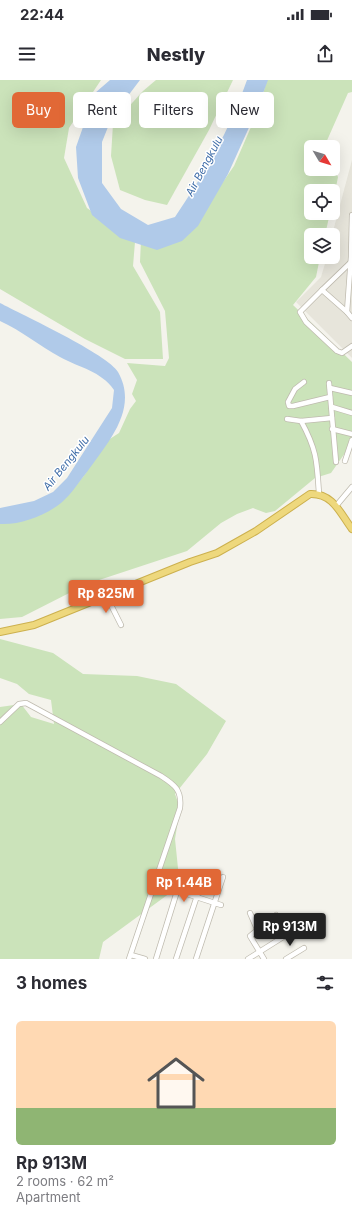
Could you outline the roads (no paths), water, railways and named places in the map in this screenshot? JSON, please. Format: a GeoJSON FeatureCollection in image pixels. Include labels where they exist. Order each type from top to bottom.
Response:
{"type":"FeatureCollection","features":[{"type":"Feature","properties":{"kind":"highway"},"geometry":{"type":"LineString","coordinates":[[0,632],[34,625],[106,595],[217,553],[256,531],[304,497],[320,494],[336,506],[352,529]]}},
{"type":"Feature","properties":{"kind":"street"},"geometry":{"type":"LineString","coordinates":[[347,312],[350,263],[352,257],[352,215]]}},
{"type":"Feature","properties":{"kind":"street"},"geometry":{"type":"LineString","coordinates":[[350,263],[300,312],[306,322],[337,351],[342,353],[352,346]]}},
{"type":"Feature","properties":{"kind":"street"},"geometry":{"type":"LineString","coordinates":[[322,290],[352,318]]}},
{"type":"Feature","properties":{"kind":"street"},"geometry":{"type":"LineString","coordinates":[[304,382],[295,389],[288,402],[289,406],[330,397]]}},
{"type":"Feature","properties":{"kind":"street"},"geometry":{"type":"LineString","coordinates":[[336,462],[329,386],[352,393]]}},
{"type":"Feature","properties":{"kind":"street"},"geometry":{"type":"LineString","coordinates":[[332,407],[352,413]]}},
{"type":"Feature","properties":{"kind":"street"},"geometry":{"type":"LineString","coordinates":[[287,419],[301,421],[332,418]]}},
{"type":"Feature","properties":{"kind":"street"},"geometry":{"type":"LineString","coordinates":[[301,421],[312,442],[316,457],[320,494]]}},
{"type":"Feature","properties":{"kind":"street"},"geometry":{"type":"LineString","coordinates":[[332,429],[352,434]]}},
{"type":"Feature","properties":{"kind":"street"},"geometry":{"type":"LineString","coordinates":[[345,462],[352,440]]}},
{"type":"Feature","properties":{"kind":"street"},"geometry":{"type":"LineString","coordinates":[[336,506],[352,487]]}},
{"type":"Feature","properties":{"kind":"street"},"geometry":{"type":"LineString","coordinates":[[106,595],[121,626]]}},
{"type":"Feature","properties":{"kind":"street"},"geometry":{"type":"LineString","coordinates":[[0,722],[19,704],[26,703],[141,764],[175,785],[180,796],[180,808],[153,883],[130,957],[145,959]]}},
{"type":"Feature","properties":{"kind":"street"},"geometry":{"type":"LineString","coordinates":[[156,959],[183,872]]}},
{"type":"Feature","properties":{"kind":"street"},"geometry":{"type":"LineString","coordinates":[[176,959],[204,875]]}},
{"type":"Feature","properties":{"kind":"street"},"geometry":{"type":"LineString","coordinates":[[196,959],[223,877]]}},
{"type":"Feature","properties":{"kind":"street"},"geometry":{"type":"LineString","coordinates":[[153,883],[221,905]]}},
{"type":"Feature","properties":{"kind":"street"},"geometry":{"type":"LineString","coordinates":[[250,912],[257,928]]}},
{"type":"Feature","properties":{"kind":"street"},"geometry":{"type":"LineString","coordinates":[[264,959],[250,936],[257,928],[276,915]]}},
{"type":"Feature","properties":{"kind":"street"},"geometry":{"type":"LineString","coordinates":[[248,959],[299,927]]}},
{"type":"Feature","properties":{"kind":"street"},"geometry":{"type":"LineString","coordinates":[[286,959],[304,948]]}},
{"type":"Feature","properties":{"kind":"water"},"geometry":{"type":"Polygon","coordinates":[[[110,80],[140,80],[131,92],[96,92],[110,80]]]}},
{"type":"Feature","properties":{"kind":"water"},"geometry":{"type":"Polygon","coordinates":[[[247,80],[268,80],[264,92],[242,92],[247,80]]]}},
{"type":"Feature","properties":{"kind":"water"},"geometry":{"type":"Polygon","coordinates":[[[83,128],[108,128],[102,142],[102,183],[121,209],[148,225],[175,217],[216,151],[227,128],[249,128],[228,174],[198,226],[182,241],[157,250],[120,238],[92,215],[78,178],[76,147],[83,128]]]}},
{"type":"Feature","properties":{"kind":"water"},"geometry":{"type":"Polygon","coordinates":[[[0,303],[82,346],[111,365],[118,372],[124,386],[125,399],[123,412],[112,437],[87,472],[65,499],[51,510],[37,517],[22,522],[7,524],[0,524],[0,508],[34,501],[53,492],[67,478],[112,408],[114,390],[103,378],[90,370],[60,357],[16,329],[0,321],[0,303]]]}},
{"type":"Feature","properties":{"kind":"water label","name":"Air Bengkulu"},"geometry":{"type":"Point","coordinates":[204,166]}},
{"type":"Feature","properties":{"kind":"water label","name":"Air Bengkulu"},"geometry":{"type":"Point","coordinates":[66,463]}}]}
